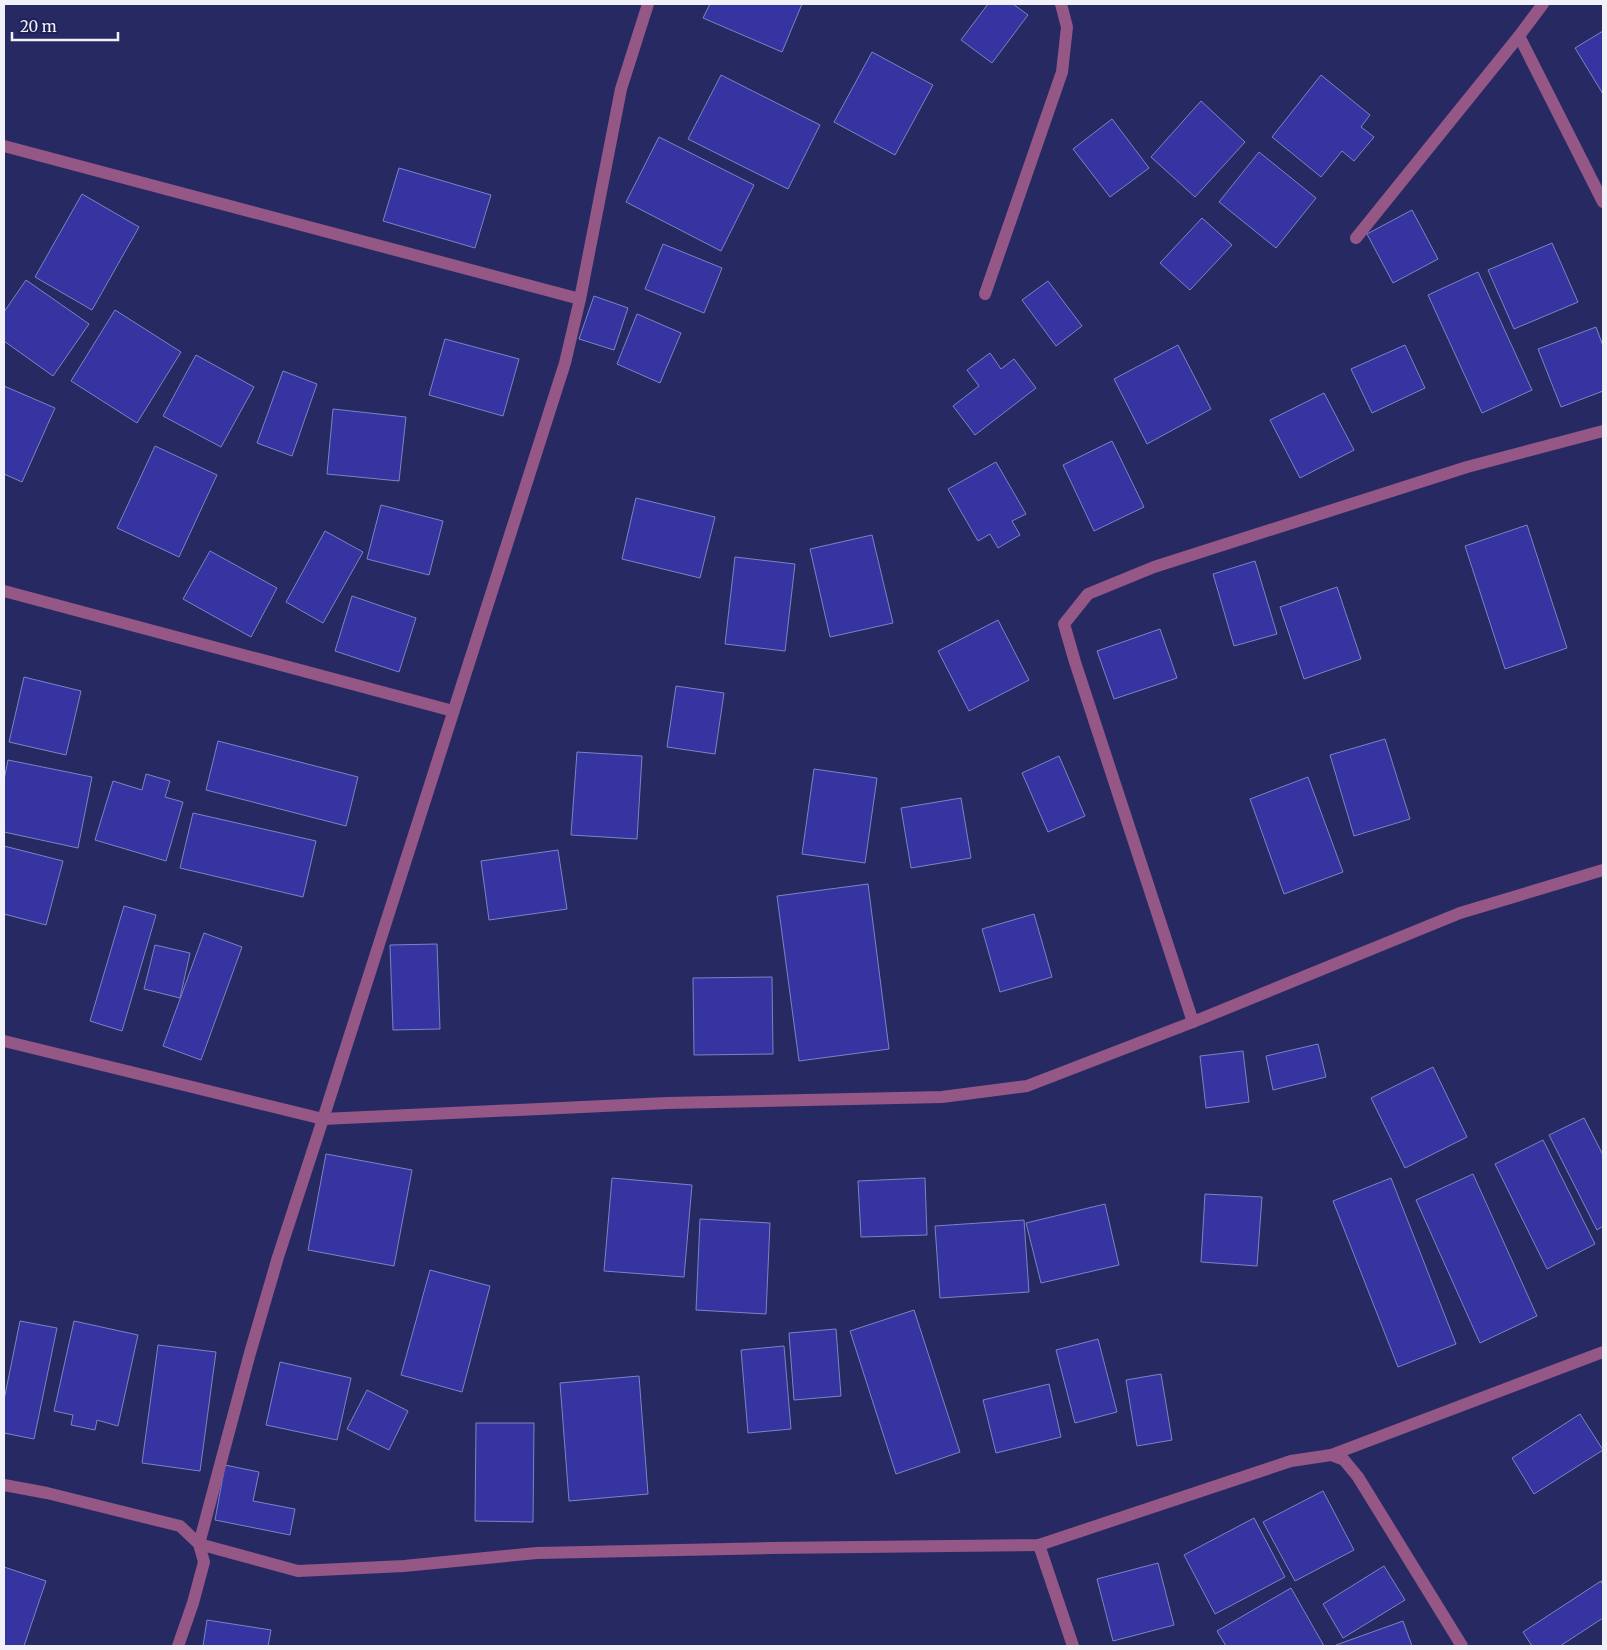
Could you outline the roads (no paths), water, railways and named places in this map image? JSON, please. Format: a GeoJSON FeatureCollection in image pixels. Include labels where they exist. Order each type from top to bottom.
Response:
{"type":"FeatureCollection","features":[{"type":"Feature","properties":{"kind":"street"},"geometry":{"type":"LineString","coordinates":[[178,1646],[193,1603],[204,1562],[199,1544],[275,1265],[565,362],[580,299],[621,89],[648,4]]}},
{"type":"Feature","properties":{"kind":"street"},"geometry":{"type":"LineString","coordinates":[[985,294],[1062,72],[1067,27],[1061,4]]}},
{"type":"Feature","properties":{"kind":"street"},"geometry":{"type":"LineString","coordinates":[[1356,238],[1543,4]]}},
{"type":"Feature","properties":{"kind":"street"},"geometry":{"type":"LineString","coordinates":[[1519,36],[1603,202]]}},
{"type":"Feature","properties":{"kind":"street"},"geometry":{"type":"LineString","coordinates":[[4,146],[580,299]]}},
{"type":"Feature","properties":{"kind":"street"},"geometry":{"type":"LineString","coordinates":[[1193,1022],[1064,624],[1088,594],[1154,567],[1467,467],[1603,431]]}},
{"type":"Feature","properties":{"kind":"street"},"geometry":{"type":"LineString","coordinates":[[4,591],[453,711]]}},
{"type":"Feature","properties":{"kind":"street"},"geometry":{"type":"LineString","coordinates":[[4,1041],[323,1119],[668,1104],[942,1097],[1027,1086],[1193,1022],[1460,913],[1603,870]]}},
{"type":"Feature","properties":{"kind":"street"},"geometry":{"type":"LineString","coordinates":[[4,1485],[47,1493],[180,1526],[199,1544],[298,1570],[404,1566],[537,1553],[1039,1545],[1291,1461],[1331,1455],[1603,1352]]}},
{"type":"Feature","properties":{"kind":"street"},"geometry":{"type":"LineString","coordinates":[[1331,1455],[1344,1460],[1358,1476],[1462,1646]]}},
{"type":"Feature","properties":{"kind":"street"},"geometry":{"type":"LineString","coordinates":[[1039,1545],[1074,1646]]}}]}
